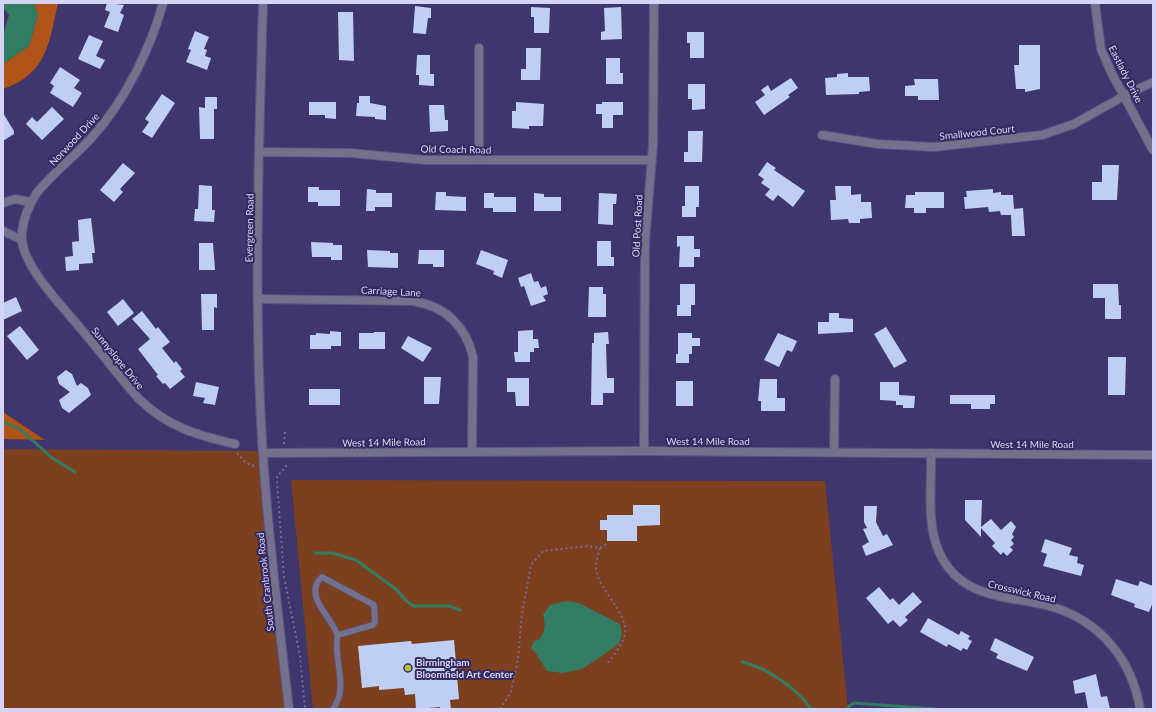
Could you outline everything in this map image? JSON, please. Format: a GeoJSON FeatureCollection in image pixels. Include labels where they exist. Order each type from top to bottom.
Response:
{"type":"FeatureCollection","features":[{"type":"Feature","properties":{"kind":"street","name":"Norwood Drive"},"geometry":{"type":"LineString","coordinates":[[24,220],[31,202],[42,187],[94,136],[116,107],[134,76],[154,31],[163,3]]}},
{"type":"Feature","properties":{"kind":"street","name":"Evergreen Road"},"geometry":{"type":"LineString","coordinates":[[263,3],[259,152],[258,299],[263,453]]}},
{"type":"Feature","properties":{"kind":"street","name":"Old Post Road"},"geometry":{"type":"LineString","coordinates":[[644,451],[646,223],[652,160],[654,3]]}},
{"type":"Feature","properties":{"kind":"street","name":"Eastlady Drive"},"geometry":{"type":"LineString","coordinates":[[1095,3],[1101,49],[1153,150]]}},
{"type":"Feature","properties":{"kind":"street"},"geometry":{"type":"LineString","coordinates":[[479,48],[479,160]]}},
{"type":"Feature","properties":{"kind":"street","name":"Smallwood Court"},"geometry":{"type":"LineString","coordinates":[[822,135],[884,144],[934,147],[1029,137],[1059,131],[1153,82]]}},
{"type":"Feature","properties":{"kind":"street","name":"Old Coach Road"},"geometry":{"type":"LineString","coordinates":[[259,152],[337,152],[425,160],[652,160]]}},
{"type":"Feature","properties":{"kind":"street"},"geometry":{"type":"LineString","coordinates":[[3,203],[15,199],[31,202]]}},
{"type":"Feature","properties":{"kind":"street","name":"Sunnyslope Drive"},"geometry":{"type":"LineString","coordinates":[[24,220],[22,240],[26,256],[47,288],[139,399],[156,414],[181,429],[235,444]]}},
{"type":"Feature","properties":{"kind":"street"},"geometry":{"type":"LineString","coordinates":[[3,231],[22,240]]}},
{"type":"Feature","properties":{"kind":"street","name":"Carriage Lane"},"geometry":{"type":"LineString","coordinates":[[258,299],[404,300],[423,302],[443,310],[457,322],[471,348],[473,366],[472,451]]}},
{"type":"Feature","properties":{"kind":"street"},"geometry":{"type":"LineString","coordinates":[[834,452],[835,380]]}},
{"type":"Feature","properties":{"kind":"street","name":"West 14 Mile Road"},"geometry":{"type":"LineString","coordinates":[[263,453],[644,451],[1153,455]]}},
{"type":"Feature","properties":{"kind":"street","name":"South Cranbrook Road"},"geometry":{"type":"LineString","coordinates":[[263,453],[288,709]]}},
{"type":"Feature","properties":{"kind":"street","name":"Crosswick Road"},"geometry":{"type":"LineString","coordinates":[[931,453],[933,532],[938,552],[947,566],[960,579],[978,590],[991,595],[1038,604],[1065,612],[1085,622],[1099,632],[1111,644],[1126,665],[1135,685],[1140,709]]}},
{"type":"Feature","properties":{"kind":"lane"},"geometry":{"type":"LineString","coordinates":[[332,709],[340,694],[336,647],[338,635],[317,598],[315,590],[322,577],[374,605],[375,622],[373,625],[338,635]]}},
{"type":"Feature","properties":{"kind":"path"},"geometry":{"type":"LineString","coordinates":[[284,438],[285,430]]}},
{"type":"Feature","properties":{"kind":"path"},"geometry":{"type":"LineString","coordinates":[[235,444],[235,452],[246,463],[264,467]]}},
{"type":"Feature","properties":{"kind":"path"},"geometry":{"type":"LineString","coordinates":[[285,463],[286,466],[280,471],[277,481],[284,580],[300,656],[305,709]]}},
{"type":"Feature","properties":{"kind":"path"},"geometry":{"type":"LineString","coordinates":[[500,709],[511,692],[518,659],[522,614],[531,565],[543,551],[586,546],[600,548],[607,544]]}},
{"type":"Feature","properties":{"kind":"path"},"geometry":{"type":"LineString","coordinates":[[600,548],[596,561],[596,570],[622,618],[626,632],[623,641],[606,665]]}},
{"type":"Feature","properties":{"kind":"shaded area"},"geometry":{"type":"Polygon","coordinates":[[[3,3],[34,3],[38,15],[29,46],[3,64],[3,36],[9,15],[3,8],[3,3]]]}},
{"type":"Feature","properties":{"kind":"shaded area"},"geometry":{"type":"Polygon","coordinates":[[[34,3],[58,3],[48,44],[44,55],[29,75],[18,83],[3,89],[3,64],[29,46],[38,15],[34,3]]]}},
{"type":"Feature","properties":{"kind":"shaded area"},"geometry":{"type":"Polygon","coordinates":[[[3,412],[45,440],[3,439],[3,412]]]}},
{"type":"Feature","properties":{"kind":"shaded area"},"geometry":{"type":"Polygon","coordinates":[[[3,449],[260,451],[285,709],[3,709],[3,449]]]}},
{"type":"Feature","properties":{"kind":"shaded area"},"geometry":{"type":"Polygon","coordinates":[[[291,480],[825,481],[848,709],[313,709],[291,480]]]}},
{"type":"Feature","properties":{"kind":"shaded area"},"geometry":{"type":"Polygon","coordinates":[[[566,601],[579,603],[620,624],[622,633],[619,644],[582,669],[563,673],[547,671],[531,648],[534,641],[540,639],[543,633],[545,625],[543,615],[550,605],[566,601]]]}},
{"type":"Feature","properties":{"kind":"building"},"geometry":{"type":"Polygon","coordinates":[[[107,3],[124,5],[120,13],[124,15],[118,32],[104,27],[110,12],[105,10],[107,3]]]}},
{"type":"Feature","properties":{"kind":"building"},"geometry":{"type":"Polygon","coordinates":[[[415,6],[431,8],[431,18],[428,18],[426,34],[413,33],[415,6]]]}},
{"type":"Feature","properties":{"kind":"building"},"geometry":{"type":"Polygon","coordinates":[[[531,7],[550,8],[549,33],[534,33],[534,17],[531,17],[531,7]]]}},
{"type":"Feature","properties":{"kind":"building"},"geometry":{"type":"Polygon","coordinates":[[[621,7],[622,39],[601,40],[601,32],[605,31],[604,8],[621,7]]]}},
{"type":"Feature","properties":{"kind":"building"},"geometry":{"type":"Polygon","coordinates":[[[338,12],[353,12],[354,61],[339,60],[338,12]]]}},
{"type":"Feature","properties":{"kind":"building"},"geometry":{"type":"Polygon","coordinates":[[[195,31],[209,37],[204,49],[207,50],[205,56],[211,58],[207,70],[186,62],[191,50],[188,49],[195,31]]]}},
{"type":"Feature","properties":{"kind":"building"},"geometry":{"type":"Polygon","coordinates":[[[687,32],[704,32],[704,58],[690,58],[690,43],[687,43],[687,32]]]}},
{"type":"Feature","properties":{"kind":"building"},"geometry":{"type":"Polygon","coordinates":[[[89,35],[103,41],[96,56],[105,60],[100,69],[78,59],[89,35]]]}},
{"type":"Feature","properties":{"kind":"building"},"geometry":{"type":"Polygon","coordinates":[[[1019,45],[1040,45],[1040,89],[1025,92],[1025,89],[1016,89],[1014,65],[1019,65],[1019,45]]]}},
{"type":"Feature","properties":{"kind":"building"},"geometry":{"type":"Polygon","coordinates":[[[526,48],[541,48],[540,80],[521,80],[521,69],[526,69],[526,48]]]}},
{"type":"Feature","properties":{"kind":"building"},"geometry":{"type":"Polygon","coordinates":[[[417,55],[430,55],[430,74],[434,74],[434,86],[419,85],[419,75],[416,75],[417,55]]]}},
{"type":"Feature","properties":{"kind":"building"},"geometry":{"type":"Polygon","coordinates":[[[606,58],[620,58],[620,73],[623,73],[623,84],[606,84],[606,58]]]}},
{"type":"Feature","properties":{"kind":"building"},"geometry":{"type":"Polygon","coordinates":[[[60,67],[80,80],[74,88],[82,93],[73,107],[50,93],[54,86],[50,83],[60,67]]]}},
{"type":"Feature","properties":{"kind":"building"},"geometry":{"type":"Polygon","coordinates":[[[848,73],[848,77],[869,77],[870,91],[859,92],[859,94],[826,95],[825,78],[837,77],[837,74],[848,73]]]}},
{"type":"Feature","properties":{"kind":"building"},"geometry":{"type":"Polygon","coordinates":[[[791,78],[798,88],[788,95],[790,97],[764,115],[755,102],[765,95],[761,90],[768,85],[771,91],[791,78]]]}},
{"type":"Feature","properties":{"kind":"building"},"geometry":{"type":"Polygon","coordinates":[[[914,79],[938,79],[939,100],[918,100],[918,96],[905,96],[905,86],[915,85],[914,79]]]}},
{"type":"Feature","properties":{"kind":"building"},"geometry":{"type":"Polygon","coordinates":[[[688,84],[705,84],[705,109],[692,110],[692,99],[688,99],[688,84]]]}},
{"type":"Feature","properties":{"kind":"building"},"geometry":{"type":"Polygon","coordinates":[[[162,94],[175,103],[152,138],[142,132],[149,122],[145,119],[162,94]]]}},
{"type":"Feature","properties":{"kind":"building"},"geometry":{"type":"Polygon","coordinates":[[[359,96],[370,96],[370,103],[386,106],[386,120],[375,119],[375,117],[356,116],[359,96]]]}},
{"type":"Feature","properties":{"kind":"building"},"geometry":{"type":"Polygon","coordinates":[[[205,97],[217,97],[217,109],[214,109],[214,139],[200,139],[199,107],[205,108],[205,97]]]}},
{"type":"Feature","properties":{"kind":"building"},"geometry":{"type":"Polygon","coordinates":[[[309,102],[336,102],[336,119],[325,118],[325,115],[309,115],[309,102]]]}},
{"type":"Feature","properties":{"kind":"building"},"geometry":{"type":"Polygon","coordinates":[[[516,102],[544,104],[543,126],[529,126],[529,129],[512,128],[512,111],[516,111],[516,102]]]}},
{"type":"Feature","properties":{"kind":"building"},"geometry":{"type":"Polygon","coordinates":[[[602,102],[623,102],[623,115],[613,115],[613,128],[602,128],[602,114],[596,114],[596,104],[602,104],[602,102]]]}},
{"type":"Feature","properties":{"kind":"building"},"geometry":{"type":"Polygon","coordinates":[[[429,105],[444,105],[445,120],[448,120],[448,131],[430,132],[429,105]]]}},
{"type":"Feature","properties":{"kind":"building"},"geometry":{"type":"Polygon","coordinates":[[[52,107],[64,119],[42,140],[26,124],[32,117],[37,122],[52,107]]]}},
{"type":"Feature","properties":{"kind":"building"},"geometry":{"type":"Polygon","coordinates":[[[3,113],[14,131],[14,134],[3,141],[3,113]]]}},
{"type":"Feature","properties":{"kind":"building"},"geometry":{"type":"Polygon","coordinates":[[[688,131],[703,131],[702,162],[684,162],[684,152],[688,152],[688,131]]]}},
{"type":"Feature","properties":{"kind":"building"},"geometry":{"type":"Polygon","coordinates":[[[767,162],[776,168],[774,170],[805,191],[793,207],[778,195],[773,201],[765,195],[770,189],[761,183],[764,179],[758,175],[767,162]]]}},
{"type":"Feature","properties":{"kind":"building"},"geometry":{"type":"Polygon","coordinates":[[[123,163],[135,173],[120,189],[123,192],[114,202],[100,190],[123,163]]]}},
{"type":"Feature","properties":{"kind":"building"},"geometry":{"type":"Polygon","coordinates":[[[1102,165],[1119,165],[1117,200],[1092,200],[1092,182],[1102,182],[1102,165]]]}},
{"type":"Feature","properties":{"kind":"building"},"geometry":{"type":"Polygon","coordinates":[[[199,185],[212,186],[212,210],[215,210],[214,222],[194,221],[195,209],[198,209],[199,185]]]}},
{"type":"Feature","properties":{"kind":"building"},"geometry":{"type":"Polygon","coordinates":[[[685,186],[699,186],[699,207],[696,207],[696,217],[682,217],[682,206],[685,206],[685,186]]]}},
{"type":"Feature","properties":{"kind":"building"},"geometry":{"type":"Polygon","coordinates":[[[835,186],[851,186],[851,195],[861,194],[861,202],[871,202],[872,218],[860,219],[860,223],[849,223],[848,219],[831,220],[830,200],[836,200],[835,186]]]}},
{"type":"Feature","properties":{"kind":"building"},"geometry":{"type":"Polygon","coordinates":[[[308,187],[319,187],[319,190],[340,190],[340,206],[318,206],[318,202],[308,202],[308,187]]]}},
{"type":"Feature","properties":{"kind":"building"},"geometry":{"type":"Polygon","coordinates":[[[367,189],[376,190],[376,193],[392,193],[392,207],[375,207],[375,211],[366,211],[367,189]]]}},
{"type":"Feature","properties":{"kind":"building"},"geometry":{"type":"Polygon","coordinates":[[[993,189],[993,193],[1001,192],[1001,195],[1013,195],[1014,209],[1023,208],[1025,236],[1012,236],[1011,215],[1001,215],[1000,211],[989,212],[988,207],[965,209],[964,197],[967,197],[966,191],[993,189]]]}},
{"type":"Feature","properties":{"kind":"building"},"geometry":{"type":"Polygon","coordinates":[[[436,192],[446,192],[446,196],[466,197],[466,211],[435,210],[436,192]]]}},
{"type":"Feature","properties":{"kind":"building"},"geometry":{"type":"Polygon","coordinates":[[[915,192],[944,192],[944,208],[926,208],[926,213],[914,213],[914,208],[905,208],[906,195],[915,195],[915,192]]]}},
{"type":"Feature","properties":{"kind":"building"},"geometry":{"type":"Polygon","coordinates":[[[484,193],[494,193],[494,197],[516,197],[516,212],[493,212],[493,208],[484,208],[484,193]]]}},
{"type":"Feature","properties":{"kind":"building"},"geometry":{"type":"Polygon","coordinates":[[[534,193],[544,194],[544,197],[561,197],[561,211],[534,211],[534,193]]]}},
{"type":"Feature","properties":{"kind":"building"},"geometry":{"type":"Polygon","coordinates":[[[599,193],[617,194],[616,204],[613,204],[613,225],[598,224],[599,193]]]}},
{"type":"Feature","properties":{"kind":"building"},"geometry":{"type":"Polygon","coordinates":[[[91,218],[95,253],[92,253],[93,263],[79,264],[79,270],[66,271],[65,257],[73,256],[72,242],[79,241],[78,220],[91,218]]]}},
{"type":"Feature","properties":{"kind":"building"},"geometry":{"type":"Polygon","coordinates":[[[677,236],[694,236],[694,249],[700,249],[700,257],[694,257],[694,267],[679,267],[680,246],[677,247],[677,236]]]}},
{"type":"Feature","properties":{"kind":"building"},"geometry":{"type":"Polygon","coordinates":[[[597,241],[611,241],[611,257],[614,257],[614,266],[597,266],[597,241]]]}},
{"type":"Feature","properties":{"kind":"building"},"geometry":{"type":"Polygon","coordinates":[[[311,242],[342,245],[342,260],[331,260],[331,257],[312,257],[311,242]]]}},
{"type":"Feature","properties":{"kind":"building"},"geometry":{"type":"Polygon","coordinates":[[[199,243],[213,243],[215,270],[199,270],[199,243]]]}},
{"type":"Feature","properties":{"kind":"building"},"geometry":{"type":"Polygon","coordinates":[[[367,250],[390,251],[390,253],[398,253],[398,268],[368,267],[367,250]]]}},
{"type":"Feature","properties":{"kind":"building"},"geometry":{"type":"Polygon","coordinates":[[[419,250],[444,250],[444,267],[433,267],[433,264],[418,264],[419,250]]]}},
{"type":"Feature","properties":{"kind":"building"},"geometry":{"type":"Polygon","coordinates":[[[481,250],[508,260],[502,278],[493,274],[494,271],[476,264],[481,250]]]}},
{"type":"Feature","properties":{"kind":"building"},"geometry":{"type":"Polygon","coordinates":[[[531,273],[534,282],[538,281],[541,288],[546,286],[548,294],[543,296],[546,301],[531,306],[524,286],[521,287],[518,278],[531,273]]]}},
{"type":"Feature","properties":{"kind":"building"},"geometry":{"type":"Polygon","coordinates":[[[680,284],[695,284],[695,305],[691,305],[691,316],[677,316],[677,305],[680,305],[680,284]]]}},
{"type":"Feature","properties":{"kind":"building"},"geometry":{"type":"Polygon","coordinates":[[[1093,284],[1118,284],[1121,319],[1105,319],[1105,298],[1093,298],[1093,284]]]}},
{"type":"Feature","properties":{"kind":"building"},"geometry":{"type":"Polygon","coordinates":[[[589,287],[603,287],[603,294],[606,294],[606,317],[588,317],[589,287]]]}},
{"type":"Feature","properties":{"kind":"building"},"geometry":{"type":"Polygon","coordinates":[[[201,294],[217,294],[217,308],[214,307],[214,330],[202,330],[201,294]]]}},
{"type":"Feature","properties":{"kind":"building"},"geometry":{"type":"Polygon","coordinates":[[[16,297],[22,311],[3,320],[3,303],[16,297]]]}},
{"type":"Feature","properties":{"kind":"building"},"geometry":{"type":"Polygon","coordinates":[[[123,299],[134,313],[118,326],[107,312],[123,299]]]}},
{"type":"Feature","properties":{"kind":"building"},"geometry":{"type":"Polygon","coordinates":[[[142,311],[156,329],[158,327],[170,342],[162,348],[174,363],[176,361],[182,369],[180,371],[185,377],[170,389],[156,376],[158,375],[138,349],[150,339],[132,319],[142,311]]]}},
{"type":"Feature","properties":{"kind":"building"},"geometry":{"type":"Polygon","coordinates":[[[829,313],[839,313],[839,318],[853,319],[853,332],[818,334],[818,322],[829,322],[829,313]]]}},
{"type":"Feature","properties":{"kind":"building"},"geometry":{"type":"Polygon","coordinates":[[[20,326],[39,350],[27,360],[7,336],[20,326]]]}},
{"type":"Feature","properties":{"kind":"building"},"geometry":{"type":"Polygon","coordinates":[[[886,327],[907,361],[894,368],[874,334],[886,327]]]}},
{"type":"Feature","properties":{"kind":"building"},"geometry":{"type":"Polygon","coordinates":[[[533,330],[533,339],[538,339],[539,348],[534,348],[534,352],[530,352],[530,362],[515,362],[514,352],[518,352],[518,331],[533,330]]]}},
{"type":"Feature","properties":{"kind":"building"},"geometry":{"type":"Polygon","coordinates":[[[330,331],[341,332],[341,346],[331,346],[331,349],[310,349],[310,335],[316,335],[316,333],[330,334],[330,331]]]}},
{"type":"Feature","properties":{"kind":"building"},"geometry":{"type":"Polygon","coordinates":[[[385,332],[385,349],[359,349],[359,333],[385,332]]]}},
{"type":"Feature","properties":{"kind":"building"},"geometry":{"type":"Polygon","coordinates":[[[608,332],[609,344],[606,344],[607,378],[614,378],[614,393],[603,393],[603,405],[591,405],[592,343],[594,343],[594,333],[608,332]]]}},
{"type":"Feature","properties":{"kind":"building"},"geometry":{"type":"Polygon","coordinates":[[[678,333],[692,333],[692,338],[700,338],[700,346],[692,346],[692,354],[689,354],[689,363],[676,363],[676,354],[678,354],[678,333]]]}},
{"type":"Feature","properties":{"kind":"building"},"geometry":{"type":"Polygon","coordinates":[[[778,333],[797,341],[792,352],[787,350],[779,367],[764,360],[778,333]]]}},
{"type":"Feature","properties":{"kind":"building"},"geometry":{"type":"Polygon","coordinates":[[[408,336],[432,348],[423,362],[401,348],[408,336]]]}},
{"type":"Feature","properties":{"kind":"building"},"geometry":{"type":"Polygon","coordinates":[[[1108,357],[1126,357],[1125,395],[1108,395],[1108,357]]]}},
{"type":"Feature","properties":{"kind":"building"},"geometry":{"type":"Polygon","coordinates":[[[66,370],[72,374],[77,386],[81,383],[88,388],[91,395],[69,413],[62,408],[59,400],[70,392],[59,384],[57,377],[66,370]]]}},
{"type":"Feature","properties":{"kind":"building"},"geometry":{"type":"Polygon","coordinates":[[[424,377],[441,377],[439,404],[424,404],[424,377]]]}},
{"type":"Feature","properties":{"kind":"building"},"geometry":{"type":"Polygon","coordinates":[[[507,378],[529,378],[529,406],[516,406],[515,392],[507,392],[507,378]]]}},
{"type":"Feature","properties":{"kind":"building"},"geometry":{"type":"Polygon","coordinates":[[[760,379],[777,379],[777,398],[785,398],[785,411],[761,411],[761,401],[758,401],[760,379]]]}},
{"type":"Feature","properties":{"kind":"building"},"geometry":{"type":"Polygon","coordinates":[[[676,381],[693,381],[693,406],[676,406],[676,381]]]}},
{"type":"Feature","properties":{"kind":"building"},"geometry":{"type":"Polygon","coordinates":[[[196,382],[219,387],[215,405],[203,403],[205,398],[193,396],[196,382]]]}},
{"type":"Feature","properties":{"kind":"building"},"geometry":{"type":"Polygon","coordinates":[[[880,382],[899,382],[899,395],[915,396],[914,408],[903,408],[903,405],[896,405],[896,401],[880,400],[880,382]]]}},
{"type":"Feature","properties":{"kind":"building"},"geometry":{"type":"Polygon","coordinates":[[[309,389],[340,389],[340,405],[309,405],[309,389]]]}},
{"type":"Feature","properties":{"kind":"building"},"geometry":{"type":"Polygon","coordinates":[[[950,395],[995,395],[995,404],[990,404],[990,409],[971,409],[971,404],[950,404],[950,395]]]}},
{"type":"Feature","properties":{"kind":"building"},"geometry":{"type":"Polygon","coordinates":[[[965,500],[982,500],[981,527],[991,519],[1001,530],[1011,521],[1016,527],[1012,534],[1014,537],[1011,540],[1014,544],[1010,547],[1013,550],[1007,556],[1003,552],[1001,555],[992,546],[995,543],[981,528],[981,537],[965,520],[965,500]]]}},
{"type":"Feature","properties":{"kind":"building"},"geometry":{"type":"Polygon","coordinates":[[[633,505],[660,505],[660,525],[637,526],[637,541],[607,541],[607,530],[600,530],[600,520],[607,520],[607,515],[633,515],[633,505]]]}},
{"type":"Feature","properties":{"kind":"building"},"geometry":{"type":"Polygon","coordinates":[[[864,506],[877,506],[876,522],[883,536],[887,534],[893,545],[866,556],[862,546],[869,542],[863,529],[867,528],[864,522],[864,506]]]}},
{"type":"Feature","properties":{"kind":"building"},"geometry":{"type":"Polygon","coordinates":[[[1045,539],[1072,548],[1069,555],[1078,557],[1077,563],[1084,565],[1081,576],[1043,566],[1047,554],[1041,552],[1045,539]]]}},
{"type":"Feature","properties":{"kind":"building"},"geometry":{"type":"Polygon","coordinates":[[[1116,579],[1138,586],[1140,581],[1153,586],[1153,602],[1149,612],[1134,607],[1135,604],[1111,595],[1116,579]]]}},
{"type":"Feature","properties":{"kind":"building"},"geometry":{"type":"Polygon","coordinates":[[[879,587],[890,600],[893,598],[899,605],[913,592],[922,602],[905,617],[908,620],[900,627],[893,620],[888,624],[866,598],[879,587]]]}},
{"type":"Feature","properties":{"kind":"building"},"geometry":{"type":"Polygon","coordinates":[[[928,618],[959,635],[961,631],[970,636],[968,639],[972,641],[967,650],[963,648],[961,651],[948,644],[947,647],[920,632],[928,618]]]}},
{"type":"Feature","properties":{"kind":"building"},"geometry":{"type":"Polygon","coordinates":[[[995,638],[1034,657],[1027,671],[996,658],[998,654],[990,650],[995,638]]]}},
{"type":"Feature","properties":{"kind":"building","name":"Birmingham Bloomfield Art Center"},"geometry":{"type":"Polygon","coordinates":[[[454,640],[459,699],[450,700],[451,709],[440,709],[440,707],[416,709],[415,694],[405,695],[404,688],[379,690],[379,686],[362,688],[358,646],[411,641],[412,644],[454,640]]]}},
{"type":"Feature","properties":{"kind":"building"},"geometry":{"type":"Polygon","coordinates":[[[1096,674],[1101,697],[1107,696],[1110,709],[1088,709],[1085,692],[1075,694],[1073,681],[1096,674]]]}},
{"type":"Feature","properties":{"kind":"waterway"},"geometry":{"type":"LineString","coordinates":[[3,422],[21,430],[52,458],[75,472]]}},
{"type":"Feature","properties":{"kind":"waterway"},"geometry":{"type":"LineString","coordinates":[[315,553],[332,553],[356,560],[397,590],[406,601],[414,606],[449,606],[460,610]]}},
{"type":"Feature","properties":{"kind":"waterway"},"geometry":{"type":"LineString","coordinates":[[742,662],[761,669],[781,680],[798,694],[811,709]]}},
{"type":"Feature","properties":{"kind":"waterway"},"geometry":{"type":"LineString","coordinates":[[848,709],[849,706],[854,703],[935,709]]}},
{"type":"Feature","properties":{"kind":"place","name":"Birmingham Bloomfield Art Center"},"geometry":{"type":"Point","coordinates":[408,668]}}]}
